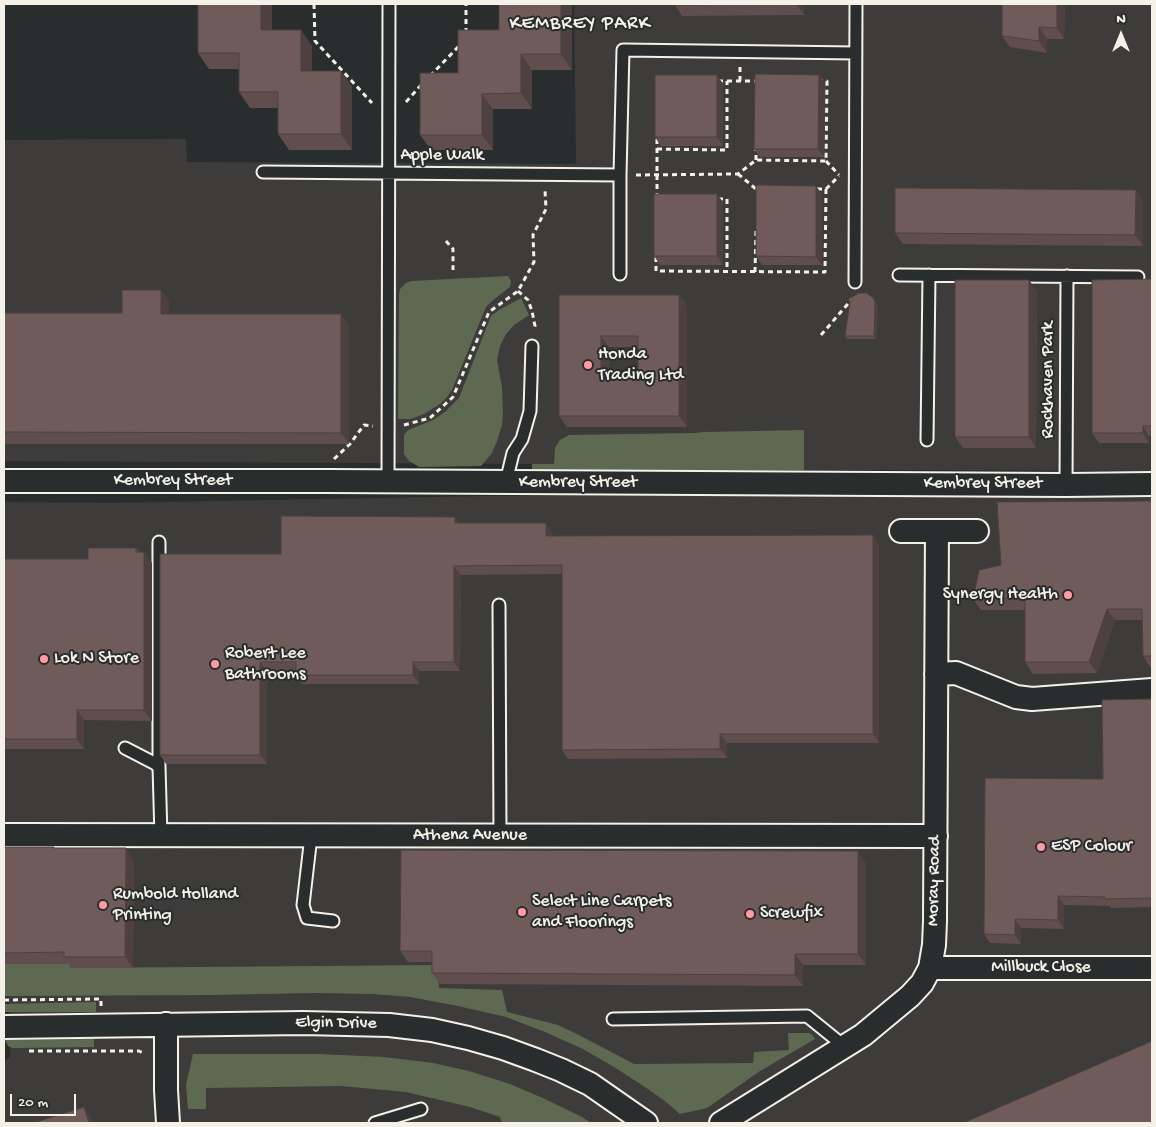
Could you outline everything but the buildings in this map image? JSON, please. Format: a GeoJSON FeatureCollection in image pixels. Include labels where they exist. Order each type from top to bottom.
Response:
{"type":"FeatureCollection","features":[{"type":"Feature","properties":{"kind":"street","name":"Kembrey Street"},"geometry":{"type":"LineString","coordinates":[[4,481],[1152,484]]}},
{"type":"Feature","properties":{"kind":"street"},"geometry":{"type":"LineString","coordinates":[[901,531],[977,531]]}},
{"type":"Feature","properties":{"kind":"street","name":"Moray Road"},"geometry":{"type":"LineString","coordinates":[[721,1123],[863,1034],[910,996],[922,983],[930,968],[934,945],[936,836],[937,531]]}},
{"type":"Feature","properties":{"kind":"street"},"geometry":{"type":"LineString","coordinates":[[936,674],[956,672],[1016,697],[1032,699],[1152,690]]}},
{"type":"Feature","properties":{"kind":"street","name":"Athena Avenue"},"geometry":{"type":"LineString","coordinates":[[4,836],[936,836]]}},
{"type":"Feature","properties":{"kind":"street","name":"Millbuck Close"},"geometry":{"type":"LineString","coordinates":[[930,968],[1152,968]]}},
{"type":"Feature","properties":{"kind":"street","name":"Elgin Drive"},"geometry":{"type":"LineString","coordinates":[[4,1027],[303,1023],[389,1025],[432,1030],[503,1048],[552,1067],[590,1084],[646,1123]]}},
{"type":"Feature","properties":{"kind":"street"},"geometry":{"type":"LineString","coordinates":[[166,1024],[159,1090],[168,1123]]}},
{"type":"Feature","properties":{"kind":"lane"},"geometry":{"type":"LineString","coordinates":[[388,481],[389,4]]}},
{"type":"Feature","properties":{"kind":"lane"},"geometry":{"type":"LineString","coordinates":[[855,282],[856,4]]}},
{"type":"Feature","properties":{"kind":"lane"},"geometry":{"type":"LineString","coordinates":[[620,274],[623,50],[856,53]]}},
{"type":"Feature","properties":{"kind":"lane","name":"Apple Walk"},"geometry":{"type":"LineString","coordinates":[[263,172],[620,176]]}},
{"type":"Feature","properties":{"kind":"lane"},"geometry":{"type":"LineString","coordinates":[[899,275],[1138,277]]}},
{"type":"Feature","properties":{"kind":"lane"},"geometry":{"type":"LineString","coordinates":[[927,440],[930,276]]}},
{"type":"Feature","properties":{"kind":"lane","name":"Rockhaven Park"},"geometry":{"type":"LineString","coordinates":[[1066,485],[1067,276]]}},
{"type":"Feature","properties":{"kind":"lane"},"geometry":{"type":"LineString","coordinates":[[506,482],[513,453],[522,439],[530,411],[532,346]]}},
{"type":"Feature","properties":{"kind":"lane"},"geometry":{"type":"LineString","coordinates":[[159,542],[159,767],[161,836]]}},
{"type":"Feature","properties":{"kind":"lane"},"geometry":{"type":"LineString","coordinates":[[499,605],[500,836]]}},
{"type":"Feature","properties":{"kind":"lane"},"geometry":{"type":"LineString","coordinates":[[125,748],[159,767]]}},
{"type":"Feature","properties":{"kind":"lane"},"geometry":{"type":"LineString","coordinates":[[310,836],[303,905],[307,918],[333,921]]}},
{"type":"Feature","properties":{"kind":"lane"},"geometry":{"type":"LineString","coordinates":[[613,1019],[807,1016],[844,1046]]}},
{"type":"Feature","properties":{"kind":"lane"},"geometry":{"type":"LineString","coordinates":[[375,1123],[421,1110]]}},
{"type":"Feature","properties":{"kind":"path"},"geometry":{"type":"LineString","coordinates":[[314,4],[315,41],[375,105],[403,105],[466,39],[466,4]]}},
{"type":"Feature","properties":{"kind":"path"},"geometry":{"type":"LineString","coordinates":[[717,81],[765,81]]}},
{"type":"Feature","properties":{"kind":"path"},"geometry":{"type":"LineString","coordinates":[[657,149],[727,150],[727,81]]}},
{"type":"Feature","properties":{"kind":"path"},"geometry":{"type":"LineString","coordinates":[[620,176],[738,174],[756,160],[826,161],[827,81],[818,81]]}},
{"type":"Feature","properties":{"kind":"path"},"geometry":{"type":"LineString","coordinates":[[657,130],[657,199],[665,199]]}},
{"type":"Feature","properties":{"kind":"path"},"geometry":{"type":"LineString","coordinates":[[756,140],[756,160]]}},
{"type":"Feature","properties":{"kind":"path"},"geometry":{"type":"LineString","coordinates":[[738,174],[756,189],[766,189]]}},
{"type":"Feature","properties":{"kind":"path"},"geometry":{"type":"LineString","coordinates":[[329,481],[329,463],[350,444],[364,425],[406,425],[430,418],[453,397],[489,312],[518,291],[534,262],[533,235],[546,210],[544,175]]}},
{"type":"Feature","properties":{"kind":"path"},"geometry":{"type":"LineString","coordinates":[[756,189],[756,198]]}},
{"type":"Feature","properties":{"kind":"path"},"geometry":{"type":"LineString","coordinates":[[656,253],[656,271],[825,272],[826,189],[816,189]]}},
{"type":"Feature","properties":{"kind":"path"},"geometry":{"type":"LineString","coordinates":[[710,199],[727,199],[727,272]]}},
{"type":"Feature","properties":{"kind":"path"},"geometry":{"type":"LineString","coordinates":[[755,272],[756,226]]}},
{"type":"Feature","properties":{"kind":"path"},"geometry":{"type":"LineString","coordinates":[[446,241],[453,248],[453,270]]}},
{"type":"Feature","properties":{"kind":"path"},"geometry":{"type":"LineString","coordinates":[[518,291],[528,300],[532,311],[535,326],[532,346]]}},
{"type":"Feature","properties":{"kind":"path"},"geometry":{"type":"LineString","coordinates":[[820,335],[855,295]]}},
{"type":"Feature","properties":{"kind":"path"},"geometry":{"type":"LineString","coordinates":[[23,1051],[139,1051],[148,1058],[159,1090]]}},
{"type":"Feature","properties":{"kind":"shaded area","name":"KEMBREY PARK"},"geometry":{"type":"Polygon","coordinates":[[[574,4],[1152,4],[1152,471],[532,471],[532,464],[4,461],[4,140],[186,139],[187,162],[576,164],[574,4]]]}},
{"type":"Feature","properties":{"kind":"shaded area"},"geometry":{"type":"Polygon","coordinates":[[[1033,493],[1152,495],[1152,1123],[4,1123],[4,1061],[10,1057],[9,997],[4,996],[4,502],[113,503],[485,496],[1033,493]]]}},
{"type":"Feature","properties":{"kind":"green space"},"geometry":{"type":"Polygon","coordinates":[[[508,276],[511,281],[510,287],[486,307],[452,390],[447,397],[424,414],[411,419],[398,419],[400,289],[411,281],[508,276]]]}},
{"type":"Feature","properties":{"kind":"green space"},"geometry":{"type":"Polygon","coordinates":[[[521,298],[529,315],[514,325],[506,334],[500,346],[497,360],[502,387],[503,412],[502,425],[492,453],[481,466],[419,467],[409,461],[404,454],[404,435],[408,430],[433,420],[445,412],[459,398],[491,316],[521,298]]]}},
{"type":"Feature","properties":{"kind":"green space"},"geometry":{"type":"Polygon","coordinates":[[[804,430],[804,470],[532,471],[532,464],[554,464],[555,448],[560,440],[569,435],[804,430]]]}},
{"type":"Feature","properties":{"kind":"green space"},"geometry":{"type":"Polygon","coordinates":[[[62,951],[72,968],[438,965],[439,988],[502,990],[507,1012],[558,1025],[634,1064],[753,1063],[754,1052],[789,1050],[788,1033],[809,1033],[815,1039],[760,1071],[707,1108],[680,1114],[648,1089],[614,1067],[583,1049],[545,1032],[506,1017],[410,997],[315,993],[4,996],[4,964],[62,964],[62,951]]]}},
{"type":"Feature","properties":{"kind":"green space"},"geometry":{"type":"Polygon","coordinates":[[[96,1002],[96,1012],[4,1012],[4,1004],[96,1002]]]}},
{"type":"Feature","properties":{"kind":"green space"},"geometry":{"type":"Polygon","coordinates":[[[94,1039],[94,1047],[17,1048],[8,1046],[5,1040],[94,1039]]]}},
{"type":"Feature","properties":{"kind":"green space"},"geometry":{"type":"Polygon","coordinates":[[[193,1054],[319,1054],[384,1057],[433,1063],[469,1071],[510,1084],[545,1099],[591,1123],[502,1123],[500,1117],[470,1107],[406,1092],[341,1086],[206,1088],[206,1109],[188,1109],[186,1085],[193,1054]]]}},
{"type":"Feature","properties":{"kind":"place","name":"Honda Trading Ltd"},"geometry":{"type":"Point","coordinates":[588,365]}},
{"type":"Feature","properties":{"kind":"place","name":"Synergy Health"},"geometry":{"type":"Point","coordinates":[1068,595]}},
{"type":"Feature","properties":{"kind":"place","name":"Lok N Store"},"geometry":{"type":"Point","coordinates":[44,659]}},
{"type":"Feature","properties":{"kind":"place","name":"Robert Lee Bathrooms"},"geometry":{"type":"Point","coordinates":[215,664]}},
{"type":"Feature","properties":{"kind":"place","name":"ESP Colour"},"geometry":{"type":"Point","coordinates":[1041,847]}},
{"type":"Feature","properties":{"kind":"place","name":"Rumbold Holland Printing"},"geometry":{"type":"Point","coordinates":[103,905]}},
{"type":"Feature","properties":{"kind":"place","name":"Select Line Carpets and Floorings"},"geometry":{"type":"Point","coordinates":[522,912]}},
{"type":"Feature","properties":{"kind":"place","name":"Screwfix"},"geometry":{"type":"Point","coordinates":[750,914]}},
{"type":"Feature","properties":{"kind":"district","name":"KEMBREY PARK"},"geometry":{"type":"Point","coordinates":[580,25]}}]}
